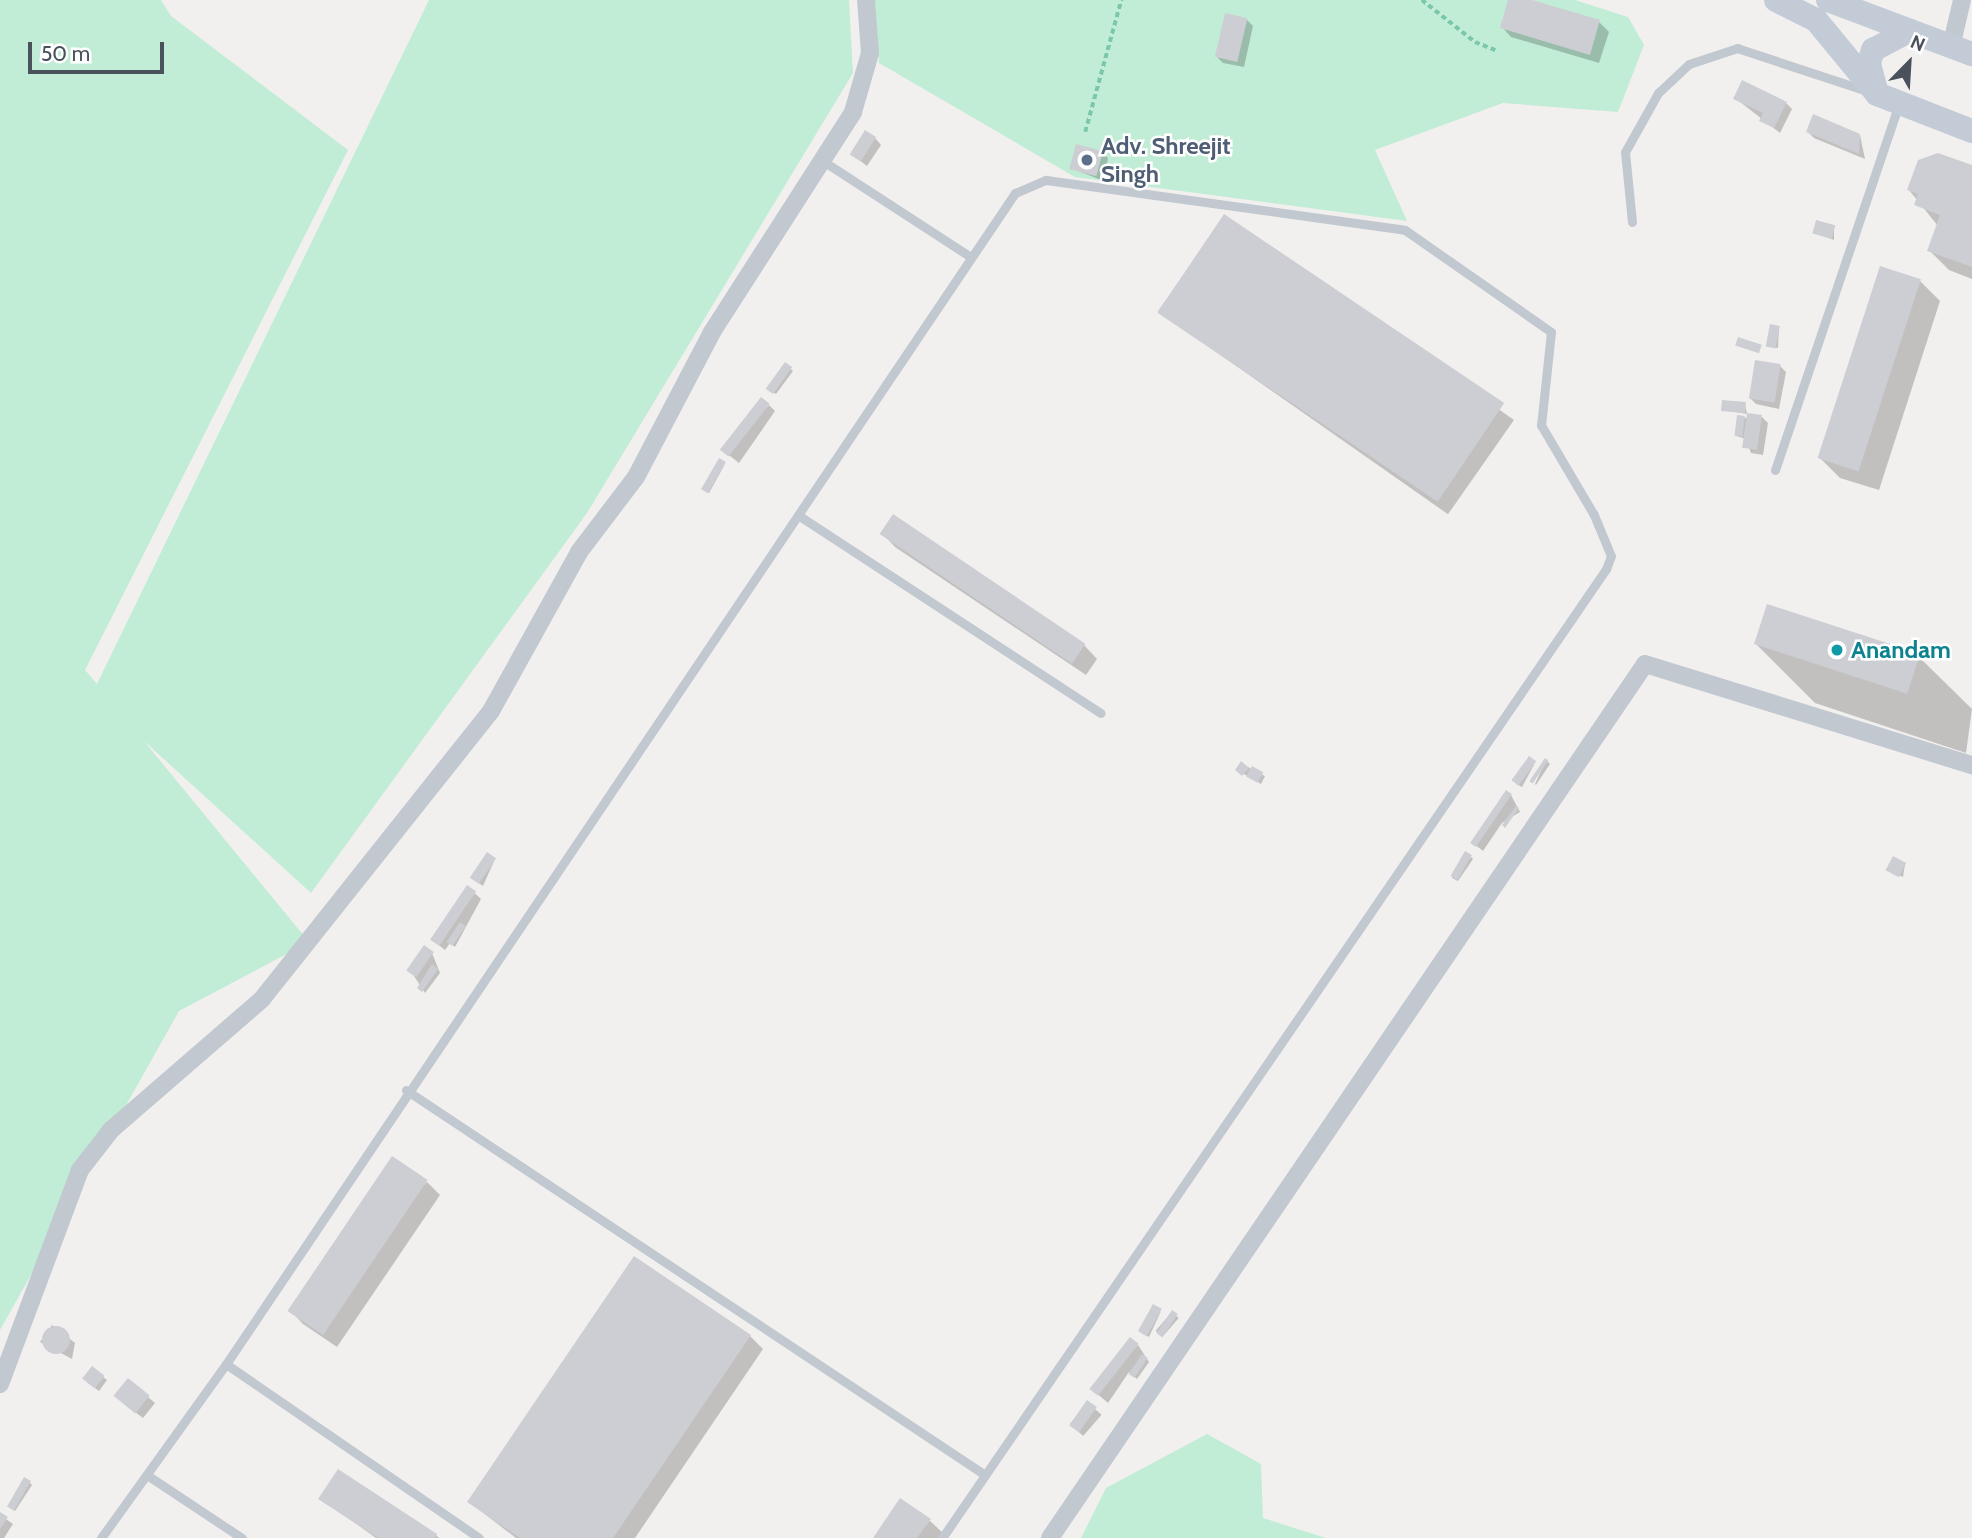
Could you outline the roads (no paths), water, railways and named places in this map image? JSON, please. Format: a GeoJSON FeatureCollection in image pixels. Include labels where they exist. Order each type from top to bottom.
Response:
{"type":"FeatureCollection","features":[{"type":"Feature","properties":{"kind":"main road"},"geometry":{"type":"LineString","coordinates":[[1776,0],[1816,20],[1888,101],[1972,131]]}},
{"type":"Feature","properties":{"kind":"main road"},"geometry":{"type":"LineString","coordinates":[[1828,0],[1907,32],[1961,50]]}},
{"type":"Feature","properties":{"kind":"main road"},"geometry":{"type":"LineString","coordinates":[[1888,101],[1869,63],[1873,50],[1907,32]]}},
{"type":"Feature","properties":{"kind":"street"},"geometry":{"type":"LineString","coordinates":[[0,1384],[80,1170],[111,1130],[262,999],[418,809],[491,710],[579,552],[636,477],[712,332],[823,161],[867,73],[866,0]]}},
{"type":"Feature","properties":{"kind":"street"},"geometry":{"type":"LineString","coordinates":[[1961,50],[1962,0]]}},
{"type":"Feature","properties":{"kind":"street"},"geometry":{"type":"LineString","coordinates":[[1050,1538],[1645,664],[1972,765]]}},
{"type":"Feature","properties":{"kind":"lane"},"geometry":{"type":"LineString","coordinates":[[1632,222],[1625,152],[1658,93],[1712,52],[1737,48],[1888,101],[1776,470]]}},
{"type":"Feature","properties":{"kind":"lane"},"geometry":{"type":"LineString","coordinates":[[823,161],[968,255]]}},
{"type":"Feature","properties":{"kind":"lane"},"geometry":{"type":"LineString","coordinates":[[101,1538],[226,1364],[406,1090],[801,517],[968,255],[1015,193],[1046,180],[1422,236],[1551,332],[1541,425],[1611,556],[1362,931],[942,1538]]}},
{"type":"Feature","properties":{"kind":"lane"},"geometry":{"type":"LineString","coordinates":[[801,517],[1101,713]]}},
{"type":"Feature","properties":{"kind":"lane"},"geometry":{"type":"LineString","coordinates":[[406,1090],[985,1475]]}},
{"type":"Feature","properties":{"kind":"lane"},"geometry":{"type":"LineString","coordinates":[[226,1364],[479,1538]]}},
{"type":"Feature","properties":{"kind":"lane"},"geometry":{"type":"LineString","coordinates":[[147,1475],[242,1538]]}},
{"type":"Feature","properties":{"kind":"place","name":"Adv. Shreejit Singh"},"geometry":{"type":"Point","coordinates":[1087,160]}},
{"type":"Feature","properties":{"kind":"place","name":"Anandam"},"geometry":{"type":"Point","coordinates":[1837,650]}}]}
